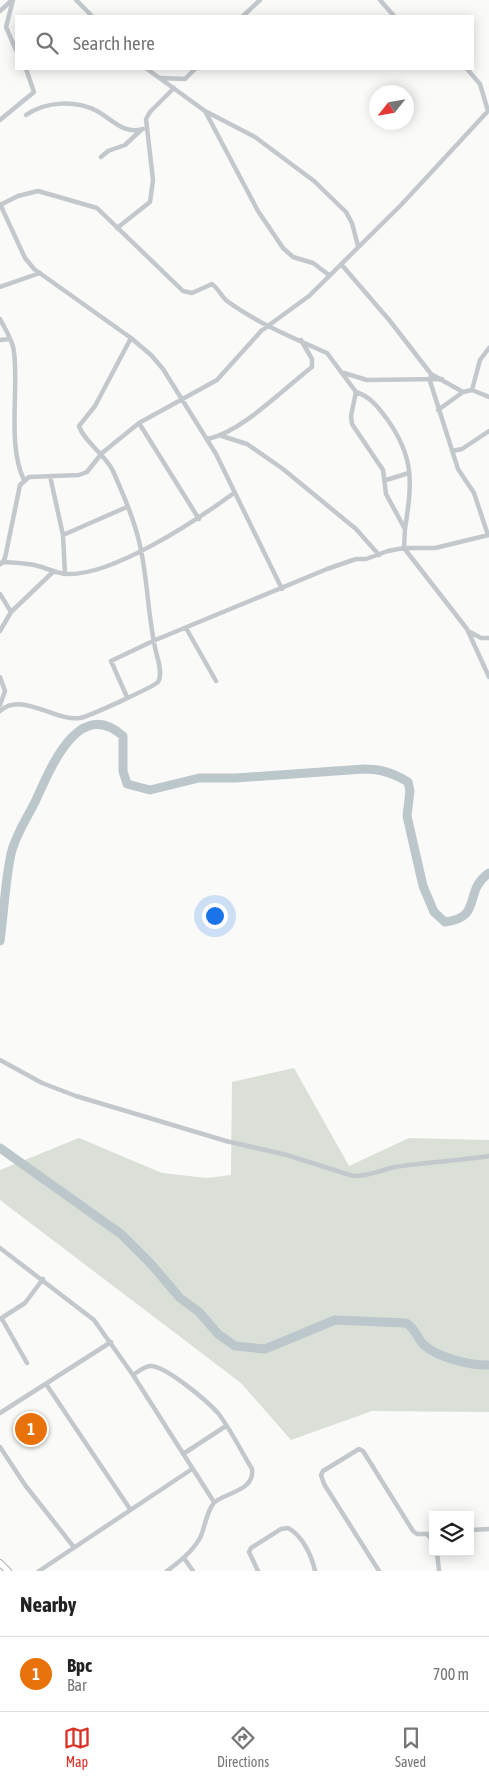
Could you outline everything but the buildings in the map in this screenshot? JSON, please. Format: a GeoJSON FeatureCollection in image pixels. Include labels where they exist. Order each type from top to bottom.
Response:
{"type":"FeatureCollection","features":[{"type":"Feature","properties":{"kind":"street"},"geometry":{"type":"LineString","coordinates":[[0,11],[13,0]]}},
{"type":"Feature","properties":{"kind":"street"},"geometry":{"type":"LineString","coordinates":[[13,0],[6,27],[15,48]]}},
{"type":"Feature","properties":{"kind":"street"},"geometry":{"type":"LineString","coordinates":[[76,0],[91,15]]}},
{"type":"Feature","properties":{"kind":"street"},"geometry":{"type":"LineString","coordinates":[[244,15],[260,0]]}},
{"type":"Feature","properties":{"kind":"street"},"geometry":{"type":"LineString","coordinates":[[380,0],[393,15]]}},
{"type":"Feature","properties":{"kind":"street"},"geometry":{"type":"LineString","coordinates":[[0,120],[34,92],[26,70]]}},
{"type":"Feature","properties":{"kind":"street"},"geometry":{"type":"LineString","coordinates":[[149,70],[205,111],[255,137],[314,181],[346,212],[352,223],[358,246]]}},
{"type":"Feature","properties":{"kind":"street"},"geometry":{"type":"LineString","coordinates":[[157,77],[185,80],[194,70]]}},
{"type":"Feature","properties":{"kind":"street"},"geometry":{"type":"LineString","coordinates":[[234,493],[199,519],[141,550],[103,568],[84,574],[65,574],[37,565],[1,564],[20,485],[24,480],[30,477],[79,475],[87,472],[102,454],[139,423],[217,380],[268,326],[309,296],[400,205],[489,110],[480,84],[469,70]]}},
{"type":"Feature","properties":{"kind":"street"},"geometry":{"type":"LineString","coordinates":[[117,228],[142,211],[150,202],[153,192],[152,165],[144,127],[150,112],[174,88]]}},
{"type":"Feature","properties":{"kind":"street"},"geometry":{"type":"LineString","coordinates":[[26,115],[35,109],[68,102],[96,110],[128,131],[144,127]]}},
{"type":"Feature","properties":{"kind":"street"},"geometry":{"type":"LineString","coordinates":[[205,111],[258,211],[283,248],[293,257],[313,263],[329,275]]}},
{"type":"Feature","properties":{"kind":"street"},"geometry":{"type":"LineString","coordinates":[[101,157],[108,151],[125,145],[144,127]]}},
{"type":"Feature","properties":{"kind":"street"},"geometry":{"type":"LineString","coordinates":[[282,589],[208,439],[181,400],[163,369],[152,355],[131,338],[40,273],[25,258],[0,204],[18,196],[38,191],[96,208],[182,291],[192,293],[212,284],[225,300],[268,326],[327,353],[356,392],[374,402],[394,429],[406,450],[409,473],[404,548],[468,632],[489,677]]}},
{"type":"Feature","properties":{"kind":"street"},"geometry":{"type":"LineString","coordinates":[[341,264],[390,321],[430,374],[463,392]]}},
{"type":"Feature","properties":{"kind":"street"},"geometry":{"type":"LineString","coordinates":[[0,287],[40,273]]}},
{"type":"Feature","properties":{"kind":"street"},"geometry":{"type":"LineString","coordinates":[[0,320],[14,350],[16,432],[19,469],[24,480]]}},
{"type":"Feature","properties":{"kind":"street"},"geometry":{"type":"LineString","coordinates":[[0,711],[7,706],[22,706],[64,717],[80,718],[99,713],[127,697],[152,688],[158,682],[160,669],[153,641],[141,550],[114,473],[102,454],[79,426],[95,406],[131,338]]}},
{"type":"Feature","properties":{"kind":"street"},"geometry":{"type":"LineString","coordinates":[[0,340],[10,339]]}},
{"type":"Feature","properties":{"kind":"street"},"geometry":{"type":"LineString","coordinates":[[208,439],[222,436],[240,425],[312,367],[312,359],[301,340]]}},
{"type":"Feature","properties":{"kind":"street"},"geometry":{"type":"LineString","coordinates":[[472,390],[480,360],[489,348]]}},
{"type":"Feature","properties":{"kind":"street"},"geometry":{"type":"LineString","coordinates":[[342,373],[367,380],[442,380]]}},
{"type":"Feature","properties":{"kind":"street"},"geometry":{"type":"LineString","coordinates":[[127,697],[112,661],[153,641],[327,569],[404,548],[435,548],[489,535],[474,494],[461,476],[438,410],[430,381],[430,374]]}},
{"type":"Feature","properties":{"kind":"street"},"geometry":{"type":"LineString","coordinates":[[438,410],[463,392],[472,390],[489,397]]}},
{"type":"Feature","properties":{"kind":"street"},"geometry":{"type":"LineString","coordinates":[[356,392],[351,416],[352,424],[383,470],[386,480],[386,494],[405,529]]}},
{"type":"Feature","properties":{"kind":"street"},"geometry":{"type":"LineString","coordinates":[[139,423],[199,519]]}},
{"type":"Feature","properties":{"kind":"street"},"geometry":{"type":"LineString","coordinates":[[452,451],[459,450],[489,431]]}},
{"type":"Feature","properties":{"kind":"street"},"geometry":{"type":"LineString","coordinates":[[222,436],[247,444],[283,469],[350,524],[378,554]]}},
{"type":"Feature","properties":{"kind":"street"},"geometry":{"type":"LineString","coordinates":[[386,480],[409,473]]}},
{"type":"Feature","properties":{"kind":"street"},"geometry":{"type":"LineString","coordinates":[[50,476],[63,536],[65,574]]}},
{"type":"Feature","properties":{"kind":"street"},"geometry":{"type":"LineString","coordinates":[[63,536],[127,507]]}},
{"type":"Feature","properties":{"kind":"street"},"geometry":{"type":"LineString","coordinates":[[0,630],[11,612],[54,571]]}},
{"type":"Feature","properties":{"kind":"street"},"geometry":{"type":"LineString","coordinates":[[0,594],[11,612]]}},
{"type":"Feature","properties":{"kind":"street"},"geometry":{"type":"LineString","coordinates":[[186,628],[216,681]]}},
{"type":"Feature","properties":{"kind":"street"},"geometry":{"type":"LineString","coordinates":[[468,632],[481,638],[489,638]]}},
{"type":"Feature","properties":{"kind":"street"},"geometry":{"type":"LineString","coordinates":[[0,677],[5,692],[0,705]]}},
{"type":"Feature","properties":{"kind":"street"},"geometry":{"type":"LineString","coordinates":[[0,1060],[42,1083],[76,1096],[226,1141],[287,1155],[353,1176],[361,1177],[387,1169],[425,1163],[489,1156]]}},
{"type":"Feature","properties":{"kind":"street"},"geometry":{"type":"LineString","coordinates":[[0,1248],[43,1279],[94,1320],[133,1375],[214,1502]]}},
{"type":"Feature","properties":{"kind":"street"},"geometry":{"type":"LineString","coordinates":[[27,1363],[1,1319],[25,1303],[43,1279]]}},
{"type":"Feature","properties":{"kind":"street"},"geometry":{"type":"LineString","coordinates":[[0,1413],[111,1342]]}},
{"type":"Feature","properties":{"kind":"street"},"geometry":{"type":"LineString","coordinates":[[133,1375],[150,1366],[156,1366],[169,1373],[208,1404],[226,1426],[252,1469],[253,1476],[250,1483],[214,1502],[199,1540],[184,1558],[166,1571]]}},
{"type":"Feature","properties":{"kind":"street"},"geometry":{"type":"LineString","coordinates":[[46,1384],[130,1509]]}},
{"type":"Feature","properties":{"kind":"street"},"geometry":{"type":"LineString","coordinates":[[183,1454],[226,1426]]}},
{"type":"Feature","properties":{"kind":"street"},"geometry":{"type":"LineString","coordinates":[[0,1447],[25,1485],[74,1546]]}},
{"type":"Feature","properties":{"kind":"street"},"geometry":{"type":"LineString","coordinates":[[379,1571],[324,1484],[321,1475],[323,1471],[350,1453],[359,1449],[363,1451],[413,1531],[417,1534],[429,1534]]}},
{"type":"Feature","properties":{"kind":"street"},"geometry":{"type":"LineString","coordinates":[[39,1571],[192,1469]]}},
{"type":"Feature","properties":{"kind":"street"},"geometry":{"type":"LineString","coordinates":[[258,1571],[250,1559],[249,1552],[251,1548],[281,1530],[288,1528],[298,1536],[312,1561],[315,1571]]}},
{"type":"Feature","properties":{"kind":"street"},"geometry":{"type":"LineString","coordinates":[[474,1530],[489,1528]]}},
{"type":"Feature","properties":{"kind":"street"},"geometry":{"type":"LineString","coordinates":[[438,1556],[438,1571]]}},
{"type":"Feature","properties":{"kind":"street"},"geometry":{"type":"LineString","coordinates":[[184,1558],[193,1571]]}},
{"type":"Feature","properties":{"kind":"street"},"geometry":{"type":"LineString","coordinates":[[0,1563],[8,1571]]}},
{"type":"Feature","properties":{"kind":"shaded area"},"geometry":{"type":"Polygon","coordinates":[[[294,1068],[349,1166],[409,1138],[489,1140],[489,1412],[372,1411],[291,1440],[241,1383],[0,1200],[0,1170],[79,1138],[162,1173],[207,1178],[231,1175],[232,1082],[294,1068]]]}},
{"type":"Feature","properties":{"kind":"waterway"},"geometry":{"type":"LineString","coordinates":[[0,941],[7,875],[15,841],[58,757],[68,742],[79,731],[92,725],[107,726],[123,736],[123,771],[127,784],[150,790],[199,778],[236,778],[364,769],[392,774],[408,782],[410,791],[407,816],[423,886],[434,912],[445,922],[465,915],[476,888],[489,873]]}},
{"type":"Feature","properties":{"kind":"waterway"},"geometry":{"type":"LineString","coordinates":[[0,1148],[121,1234],[151,1264],[180,1298],[199,1312],[218,1334],[235,1346],[265,1349],[335,1320],[406,1323],[423,1344],[436,1353],[464,1362],[489,1365]]}},
{"type":"Feature","properties":{"kind":"place","name":"Bpc"},"geometry":{"type":"Point","coordinates":[31,1429]}}]}
